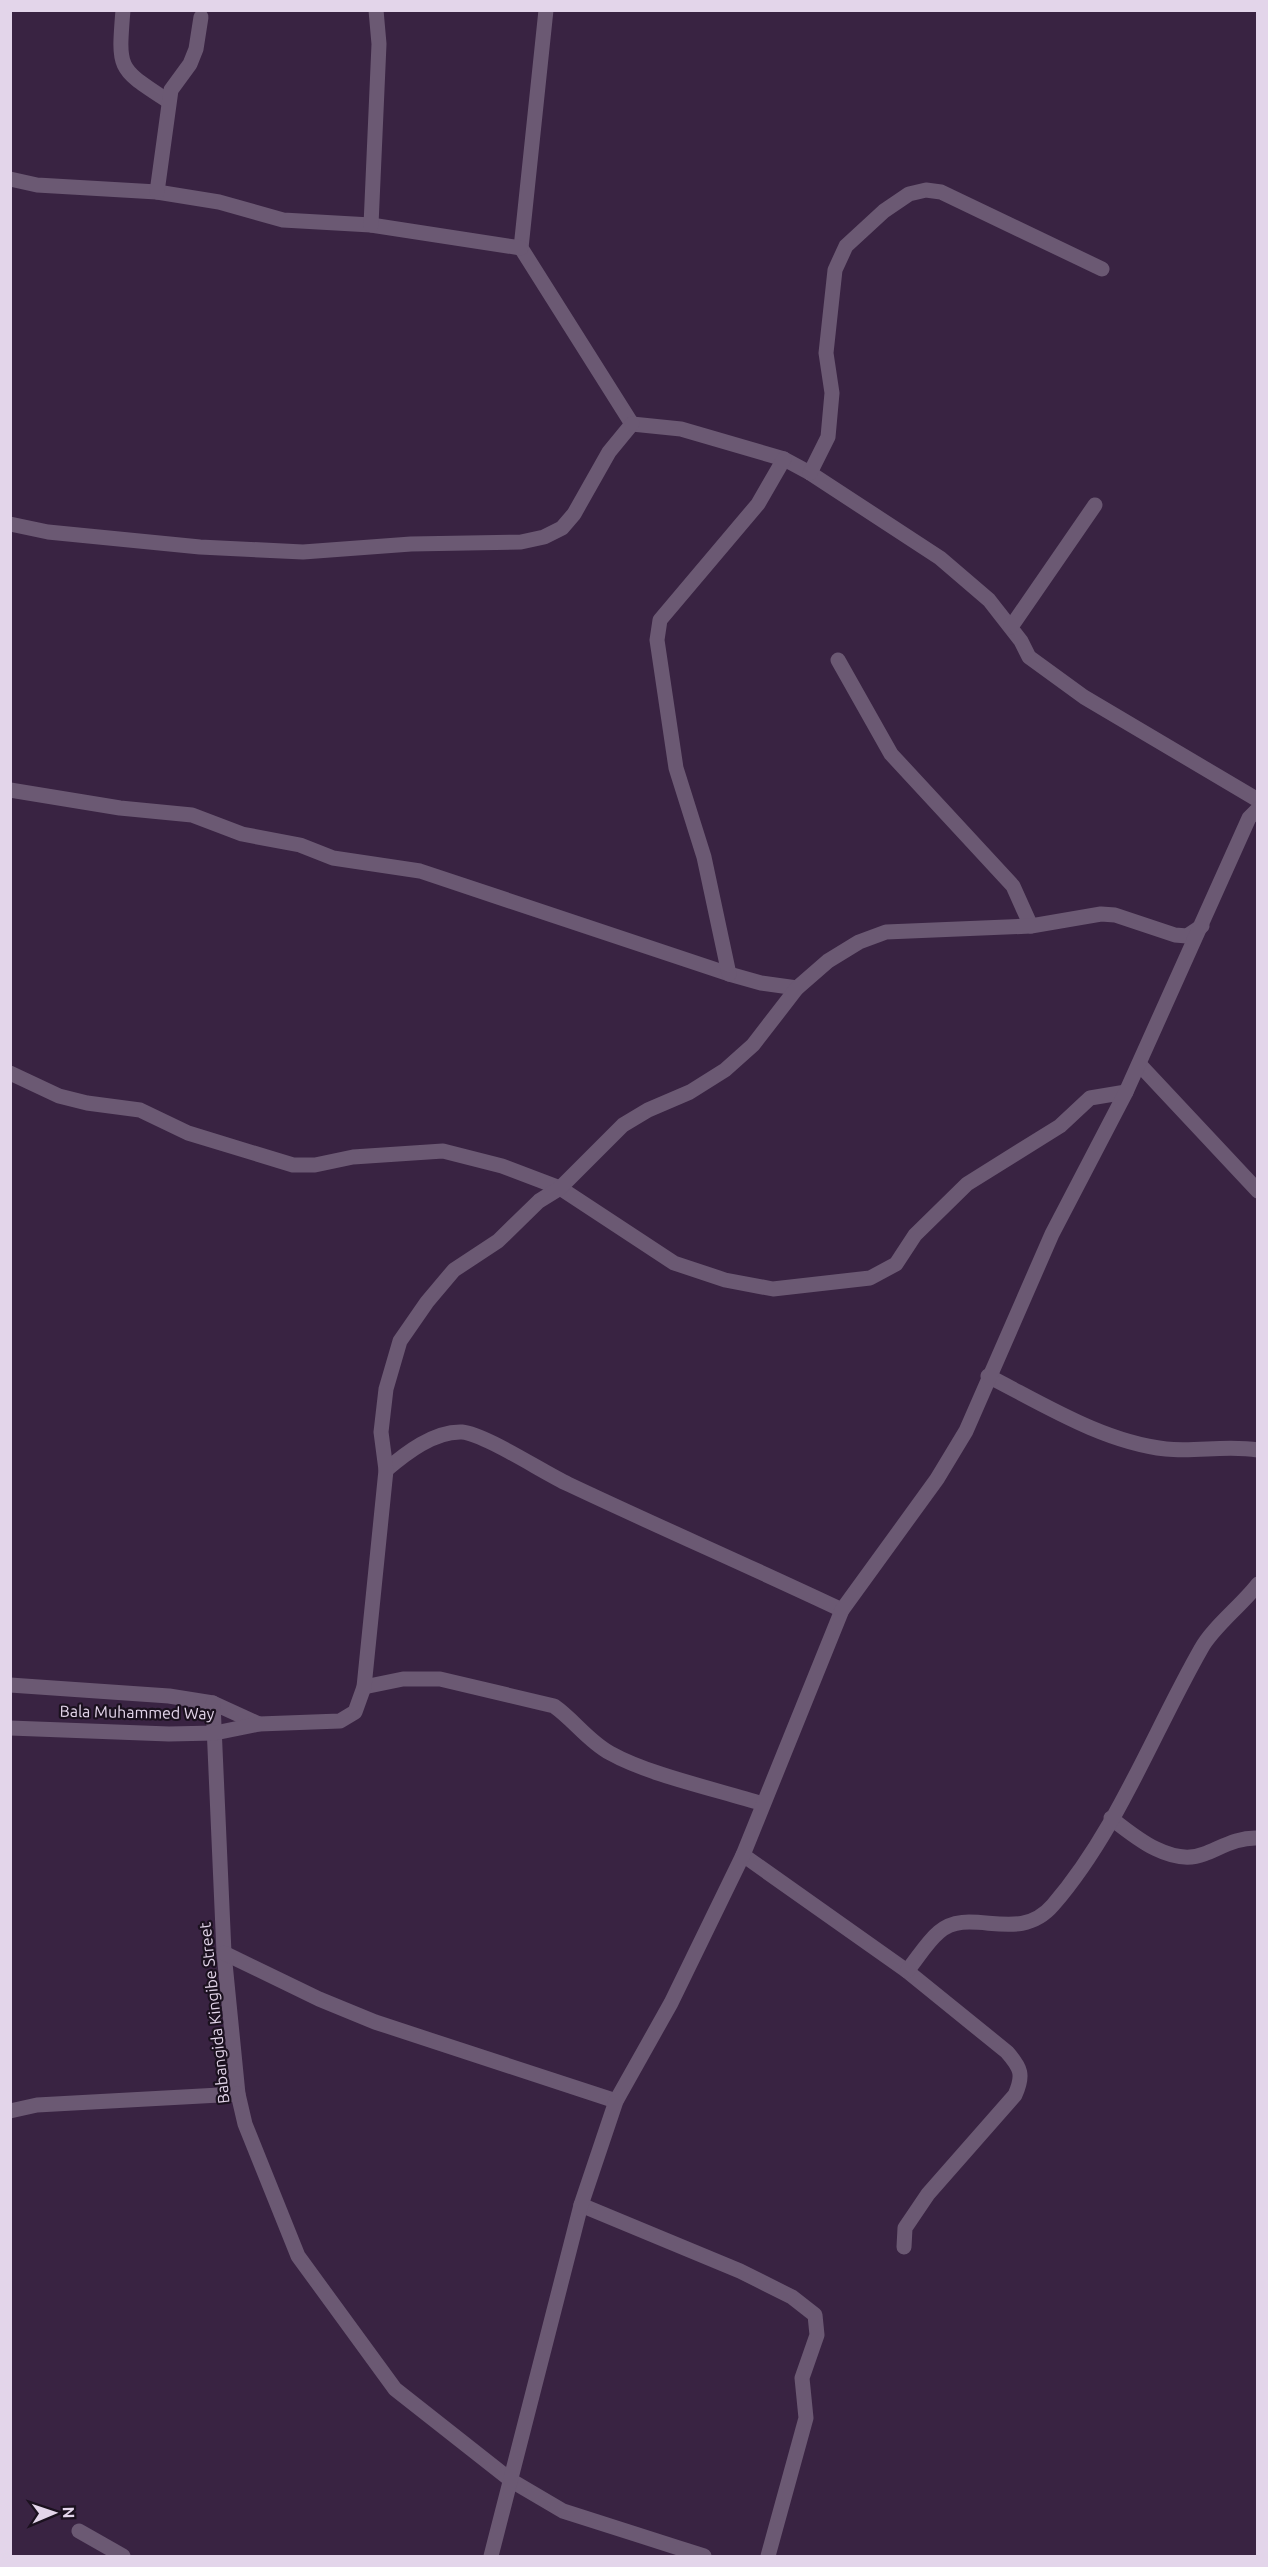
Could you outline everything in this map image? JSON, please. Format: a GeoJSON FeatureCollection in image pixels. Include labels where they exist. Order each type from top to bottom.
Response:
{"type":"FeatureCollection","features":[{"type":"Feature","properties":{"kind":"street"},"geometry":{"type":"LineString","coordinates":[[123,10],[122,63],[129,76],[168,101]]}},
{"type":"Feature","properties":{"kind":"street"},"geometry":{"type":"LineString","coordinates":[[371,225],[379,44],[376,10]]}},
{"type":"Feature","properties":{"kind":"street"},"geometry":{"type":"LineString","coordinates":[[546,10],[521,248],[632,424]]}},
{"type":"Feature","properties":{"kind":"street"},"geometry":{"type":"LineString","coordinates":[[157,192],[168,101],[171,90],[196,49],[201,17]]}},
{"type":"Feature","properties":{"kind":"street"},"geometry":{"type":"LineString","coordinates":[[10,179],[37,185],[157,192],[219,202],[283,220],[371,225],[521,248]]}},
{"type":"Feature","properties":{"kind":"street"},"geometry":{"type":"LineString","coordinates":[[810,473],[828,437],[832,393],[826,353],[834,270],[846,246],[884,211],[909,194],[926,190],[941,192],[1102,269]]}},
{"type":"Feature","properties":{"kind":"street"},"geometry":{"type":"LineString","coordinates":[[632,424],[681,429],[784,459],[810,473],[940,558],[989,600],[1011,627],[1029,657],[1084,697],[1257,800]]}},
{"type":"Feature","properties":{"kind":"street"},"geometry":{"type":"LineString","coordinates":[[10,524],[48,532],[200,547],[303,552],[411,544],[521,542],[544,537],[562,528],[574,514],[609,452],[632,424]]}},
{"type":"Feature","properties":{"kind":"street"},"geometry":{"type":"LineString","coordinates":[[729,974],[704,857],[676,768],[657,640],[660,620],[758,504],[784,459]]}},
{"type":"Feature","properties":{"kind":"street"},"geometry":{"type":"LineString","coordinates":[[1011,627],[1095,505]]}},
{"type":"Feature","properties":{"kind":"street"},"geometry":{"type":"LineString","coordinates":[[838,660],[891,754],[1013,886],[1031,926]]}},
{"type":"Feature","properties":{"kind":"street"},"geometry":{"type":"LineString","coordinates":[[10,790],[120,808],[192,815],[242,834],[300,845],[333,858],[420,871],[729,974],[761,983],[797,988]]}},
{"type":"Feature","properties":{"kind":"street"},"geometry":{"type":"LineString","coordinates":[[491,2556],[512,2481],[580,2205],[616,2101],[672,2003],[743,1855],[842,1610],[937,1479],[966,1431],[988,1376],[1052,1234],[1126,1092],[1249,818],[1257,809]]}},
{"type":"Feature","properties":{"kind":"street"},"geometry":{"type":"LineString","coordinates":[[259,1724],[340,1721],[355,1712],[364,1687],[386,1470],[381,1432],[386,1389],[400,1341],[427,1302],[454,1270],[507,1234],[539,1201],[560,1188],[623,1125],[648,1110],[690,1092],[725,1071],[753,1045],[797,988],[828,961],[859,942],[886,932],[1031,926],[1101,914],[1115,915],[1174,935],[1187,936],[1202,926]]}},
{"type":"Feature","properties":{"kind":"street"},"geometry":{"type":"LineString","coordinates":[[1139,1064],[1257,1191]]}},
{"type":"Feature","properties":{"kind":"street"},"geometry":{"type":"LineString","coordinates":[[10,1074],[59,1096],[87,1103],[140,1110],[188,1133],[293,1165],[315,1165],[353,1157],[443,1151],[502,1166],[560,1188],[674,1263],[725,1280],[772,1289],[870,1278],[896,1264],[915,1235],[967,1184],[1060,1126],[1090,1098],[1126,1092]]}},
{"type":"Feature","properties":{"kind":"street"},"geometry":{"type":"LineString","coordinates":[[988,1376],[1094,1428],[1136,1443],[1167,1449],[1257,1450]]}},
{"type":"Feature","properties":{"kind":"street"},"geometry":{"type":"LineString","coordinates":[[386,1470],[425,1442],[451,1433],[476,1436],[566,1484],[705,1544],[842,1610]]}},
{"type":"Feature","properties":{"kind":"street"},"geometry":{"type":"LineString","coordinates":[[907,1971],[939,1931],[955,1925],[978,1923],[1014,1926],[1037,1920],[1053,1906],[1089,1856],[1149,1753],[1202,1646],[1257,1584]]}},
{"type":"Feature","properties":{"kind":"street"},"geometry":{"type":"LineString","coordinates":[[364,1687],[403,1679],[440,1679],[554,1706],[569,1717],[590,1740],[612,1754],[654,1771],[763,1804]]}},
{"type":"Feature","properties":{"kind":"street","name":"Bala Muhammed Way"},"geometry":{"type":"LineString","coordinates":[[10,1686],[169,1696],[213,1703],[259,1724]]}},
{"type":"Feature","properties":{"kind":"street","name":"Babangida Kingibe Street"},"geometry":{"type":"LineString","coordinates":[[213,1703],[224,1953],[238,2094],[244,2124],[298,2256],[395,2389],[512,2481],[563,2511],[704,2556]]}},
{"type":"Feature","properties":{"kind":"street","name":"Bala Muhammed Way"},"geometry":{"type":"LineString","coordinates":[[10,1728],[169,1734],[215,1733],[259,1724]]}},
{"type":"Feature","properties":{"kind":"street"},"geometry":{"type":"LineString","coordinates":[[1111,1818],[1151,1845],[1188,1857],[1200,1855],[1240,1839],[1257,1838]]}},
{"type":"Feature","properties":{"kind":"street"},"geometry":{"type":"LineString","coordinates":[[743,1855],[907,1971],[1007,2052],[1020,2067],[1022,2075],[1009,2103],[928,2194],[905,2228],[904,2247]]}},
{"type":"Feature","properties":{"kind":"street"},"geometry":{"type":"LineString","coordinates":[[224,1953],[319,2000],[375,2022],[616,2101]]}},
{"type":"Feature","properties":{"kind":"street"},"geometry":{"type":"LineString","coordinates":[[10,2111],[37,2105],[238,2094]]}},
{"type":"Feature","properties":{"kind":"street"},"geometry":{"type":"LineString","coordinates":[[580,2205],[740,2271],[792,2297],[815,2315],[817,2335],[802,2378],[807,2418],[768,2556]]}},
{"type":"Feature","properties":{"kind":"street"},"geometry":{"type":"LineString","coordinates":[[79,2531],[123,2556]]}}]}
